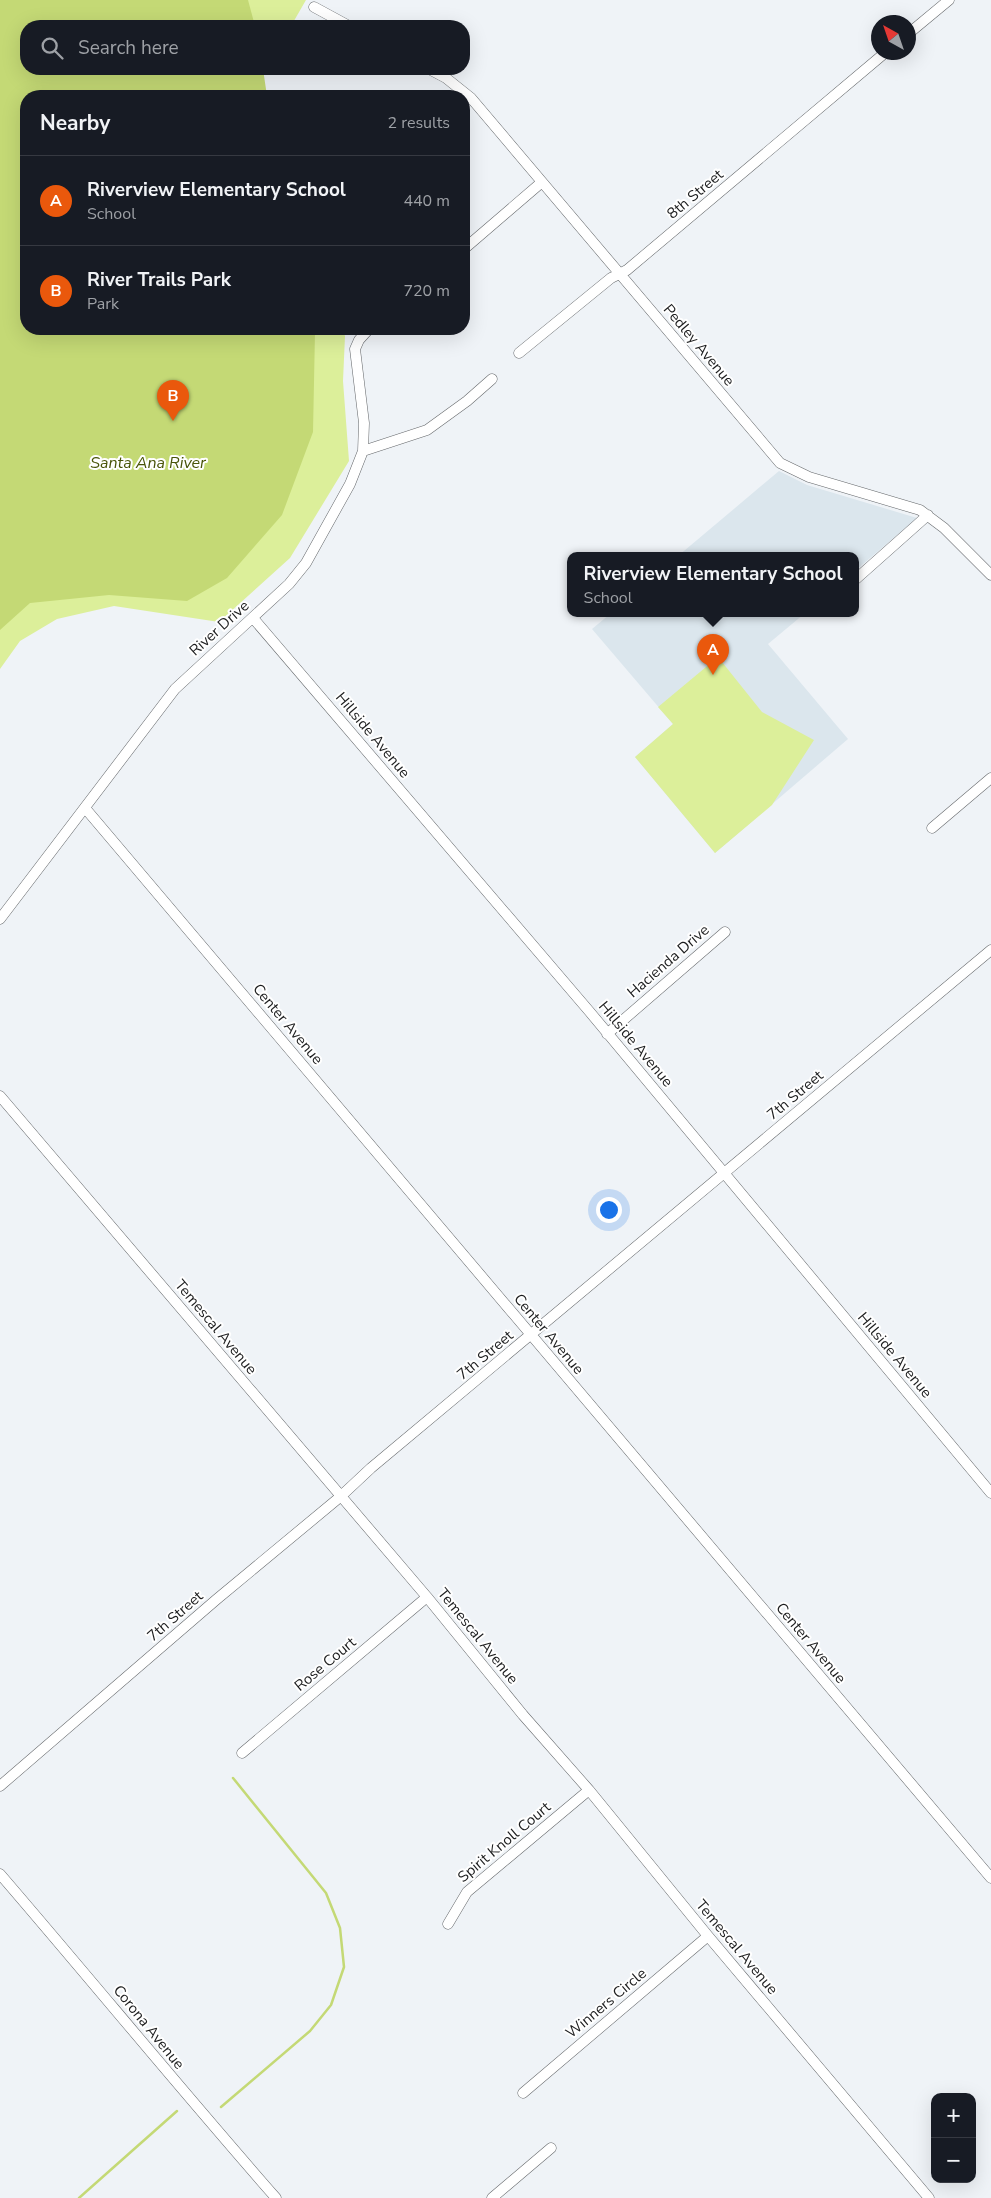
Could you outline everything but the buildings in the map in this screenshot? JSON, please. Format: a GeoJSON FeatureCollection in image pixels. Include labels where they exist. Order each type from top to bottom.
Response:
{"type":"FeatureCollection","features":[{"type":"Feature","properties":{"kind":"street"},"geometry":{"type":"LineString","coordinates":[[916,27],[949,0]]}},
{"type":"Feature","properties":{"kind":"street"},"geometry":{"type":"LineString","coordinates":[[314,7],[338,20]]}},
{"type":"Feature","properties":{"kind":"street","name":"8th Street"},"geometry":{"type":"LineString","coordinates":[[519,354],[611,278],[627,270],[876,60]]}},
{"type":"Feature","properties":{"kind":"street","name":"Pedley Avenue"},"geometry":{"type":"LineString","coordinates":[[440,75],[461,90]]}},
{"type":"Feature","properties":{"kind":"street","name":"Pedley Avenue"},"geometry":{"type":"LineString","coordinates":[[470,97],[780,463],[809,477],[920,510],[944,528],[991,575]]}},
{"type":"Feature","properties":{"kind":"street"},"geometry":{"type":"LineString","coordinates":[[470,244],[542,182]]}},
{"type":"Feature","properties":{"kind":"street","name":"River Drive"},"geometry":{"type":"LineString","coordinates":[[0,919],[175,689],[290,584],[306,563],[350,484],[363,451],[364,423],[355,349],[358,340],[363,335]]}},
{"type":"Feature","properties":{"kind":"street"},"geometry":{"type":"LineString","coordinates":[[363,451],[426,430],[468,401],[492,379]]}},
{"type":"Feature","properties":{"kind":"street"},"geometry":{"type":"LineString","coordinates":[[859,576],[928,515]]}},
{"type":"Feature","properties":{"kind":"street","name":"Hillside Avenue"},"geometry":{"type":"LineString","coordinates":[[253,618],[608,1034],[991,1492]]}},
{"type":"Feature","properties":{"kind":"street"},"geometry":{"type":"LineString","coordinates":[[932,828],[991,778]]}},
{"type":"Feature","properties":{"kind":"street","name":"Center Avenue"},"geometry":{"type":"LineString","coordinates":[[85,808],[991,1878]]}},
{"type":"Feature","properties":{"kind":"street","name":"Hacienda Drive"},"geometry":{"type":"LineString","coordinates":[[608,1034],[725,932]]}},
{"type":"Feature","properties":{"kind":"street","name":"7th Street"},"geometry":{"type":"LineString","coordinates":[[0,1786],[340,1497],[371,1468],[991,950]]}},
{"type":"Feature","properties":{"kind":"street","name":"Temescal Avenue"},"geometry":{"type":"LineString","coordinates":[[0,1096],[427,1597],[523,1715],[589,1790],[708,1936],[929,2198]]}},
{"type":"Feature","properties":{"kind":"street","name":"Rose Court"},"geometry":{"type":"LineString","coordinates":[[242,1753],[427,1597]]}},
{"type":"Feature","properties":{"kind":"street","name":"Spirit Knoll Court"},"geometry":{"type":"LineString","coordinates":[[448,1924],[467,1892],[589,1790]]}},
{"type":"Feature","properties":{"kind":"street","name":"Corona Avenue"},"geometry":{"type":"LineString","coordinates":[[0,1874],[104,1995],[186,2095],[276,2198]]}},
{"type":"Feature","properties":{"kind":"street","name":"Winners Circle"},"geometry":{"type":"LineString","coordinates":[[523,2093],[708,1936]]}},
{"type":"Feature","properties":{"kind":"street"},"geometry":{"type":"LineString","coordinates":[[492,2198],[551,2148]]}},
{"type":"Feature","properties":{"kind":"shaded area"},"geometry":{"type":"Polygon","coordinates":[[[124,0],[306,0],[294,20],[109,20],[124,0]]]}},
{"type":"Feature","properties":{"kind":"shaded area","name":"Santa Ana River"},"geometry":{"type":"Polygon","coordinates":[[[0,162],[20,290],[20,335],[345,335],[343,381],[349,461],[290,558],[219,622],[114,606],[57,619],[20,641],[0,669],[0,162]]]}},
{"type":"Feature","properties":{"kind":"shaded area"},"geometry":{"type":"Polygon","coordinates":[[[779,471],[807,485],[917,518],[859,567],[859,552],[683,552],[779,471]]]}},
{"type":"Feature","properties":{"kind":"shaded area"},"geometry":{"type":"Polygon","coordinates":[[[606,617],[800,617],[768,644],[848,739],[715,853],[635,757],[673,724],[592,629],[606,617]]]}},
{"type":"Feature","properties":{"kind":"shaded area"},"geometry":{"type":"Polygon","coordinates":[[[718,657],[762,712],[814,740],[772,805],[715,853],[635,757],[673,724],[658,707],[718,657]]]}},
{"type":"Feature","properties":{"kind":"water","name":"Santa Ana River"},"geometry":{"type":"Polygon","coordinates":[[[0,0],[248,0],[253,20],[20,20],[20,75],[264,75],[266,90],[20,90],[20,335],[315,335],[313,432],[282,515],[227,578],[187,601],[109,595],[30,603],[0,630],[0,0]]]}},
{"type":"Feature","properties":{"kind":"waterway"},"geometry":{"type":"LineString","coordinates":[[221,2107],[310,2031],[331,2005],[344,1967],[340,1928],[326,1893],[233,1778]]}},
{"type":"Feature","properties":{"kind":"waterway"},"geometry":{"type":"LineString","coordinates":[[79,2198],[177,2111]]}},
{"type":"Feature","properties":{"kind":"place","name":"River Trails Park"},"geometry":{"type":"Point","coordinates":[173,421]}},
{"type":"Feature","properties":{"kind":"place","name":"Riverview Elementary School"},"geometry":{"type":"Point","coordinates":[713,675]}}]}
